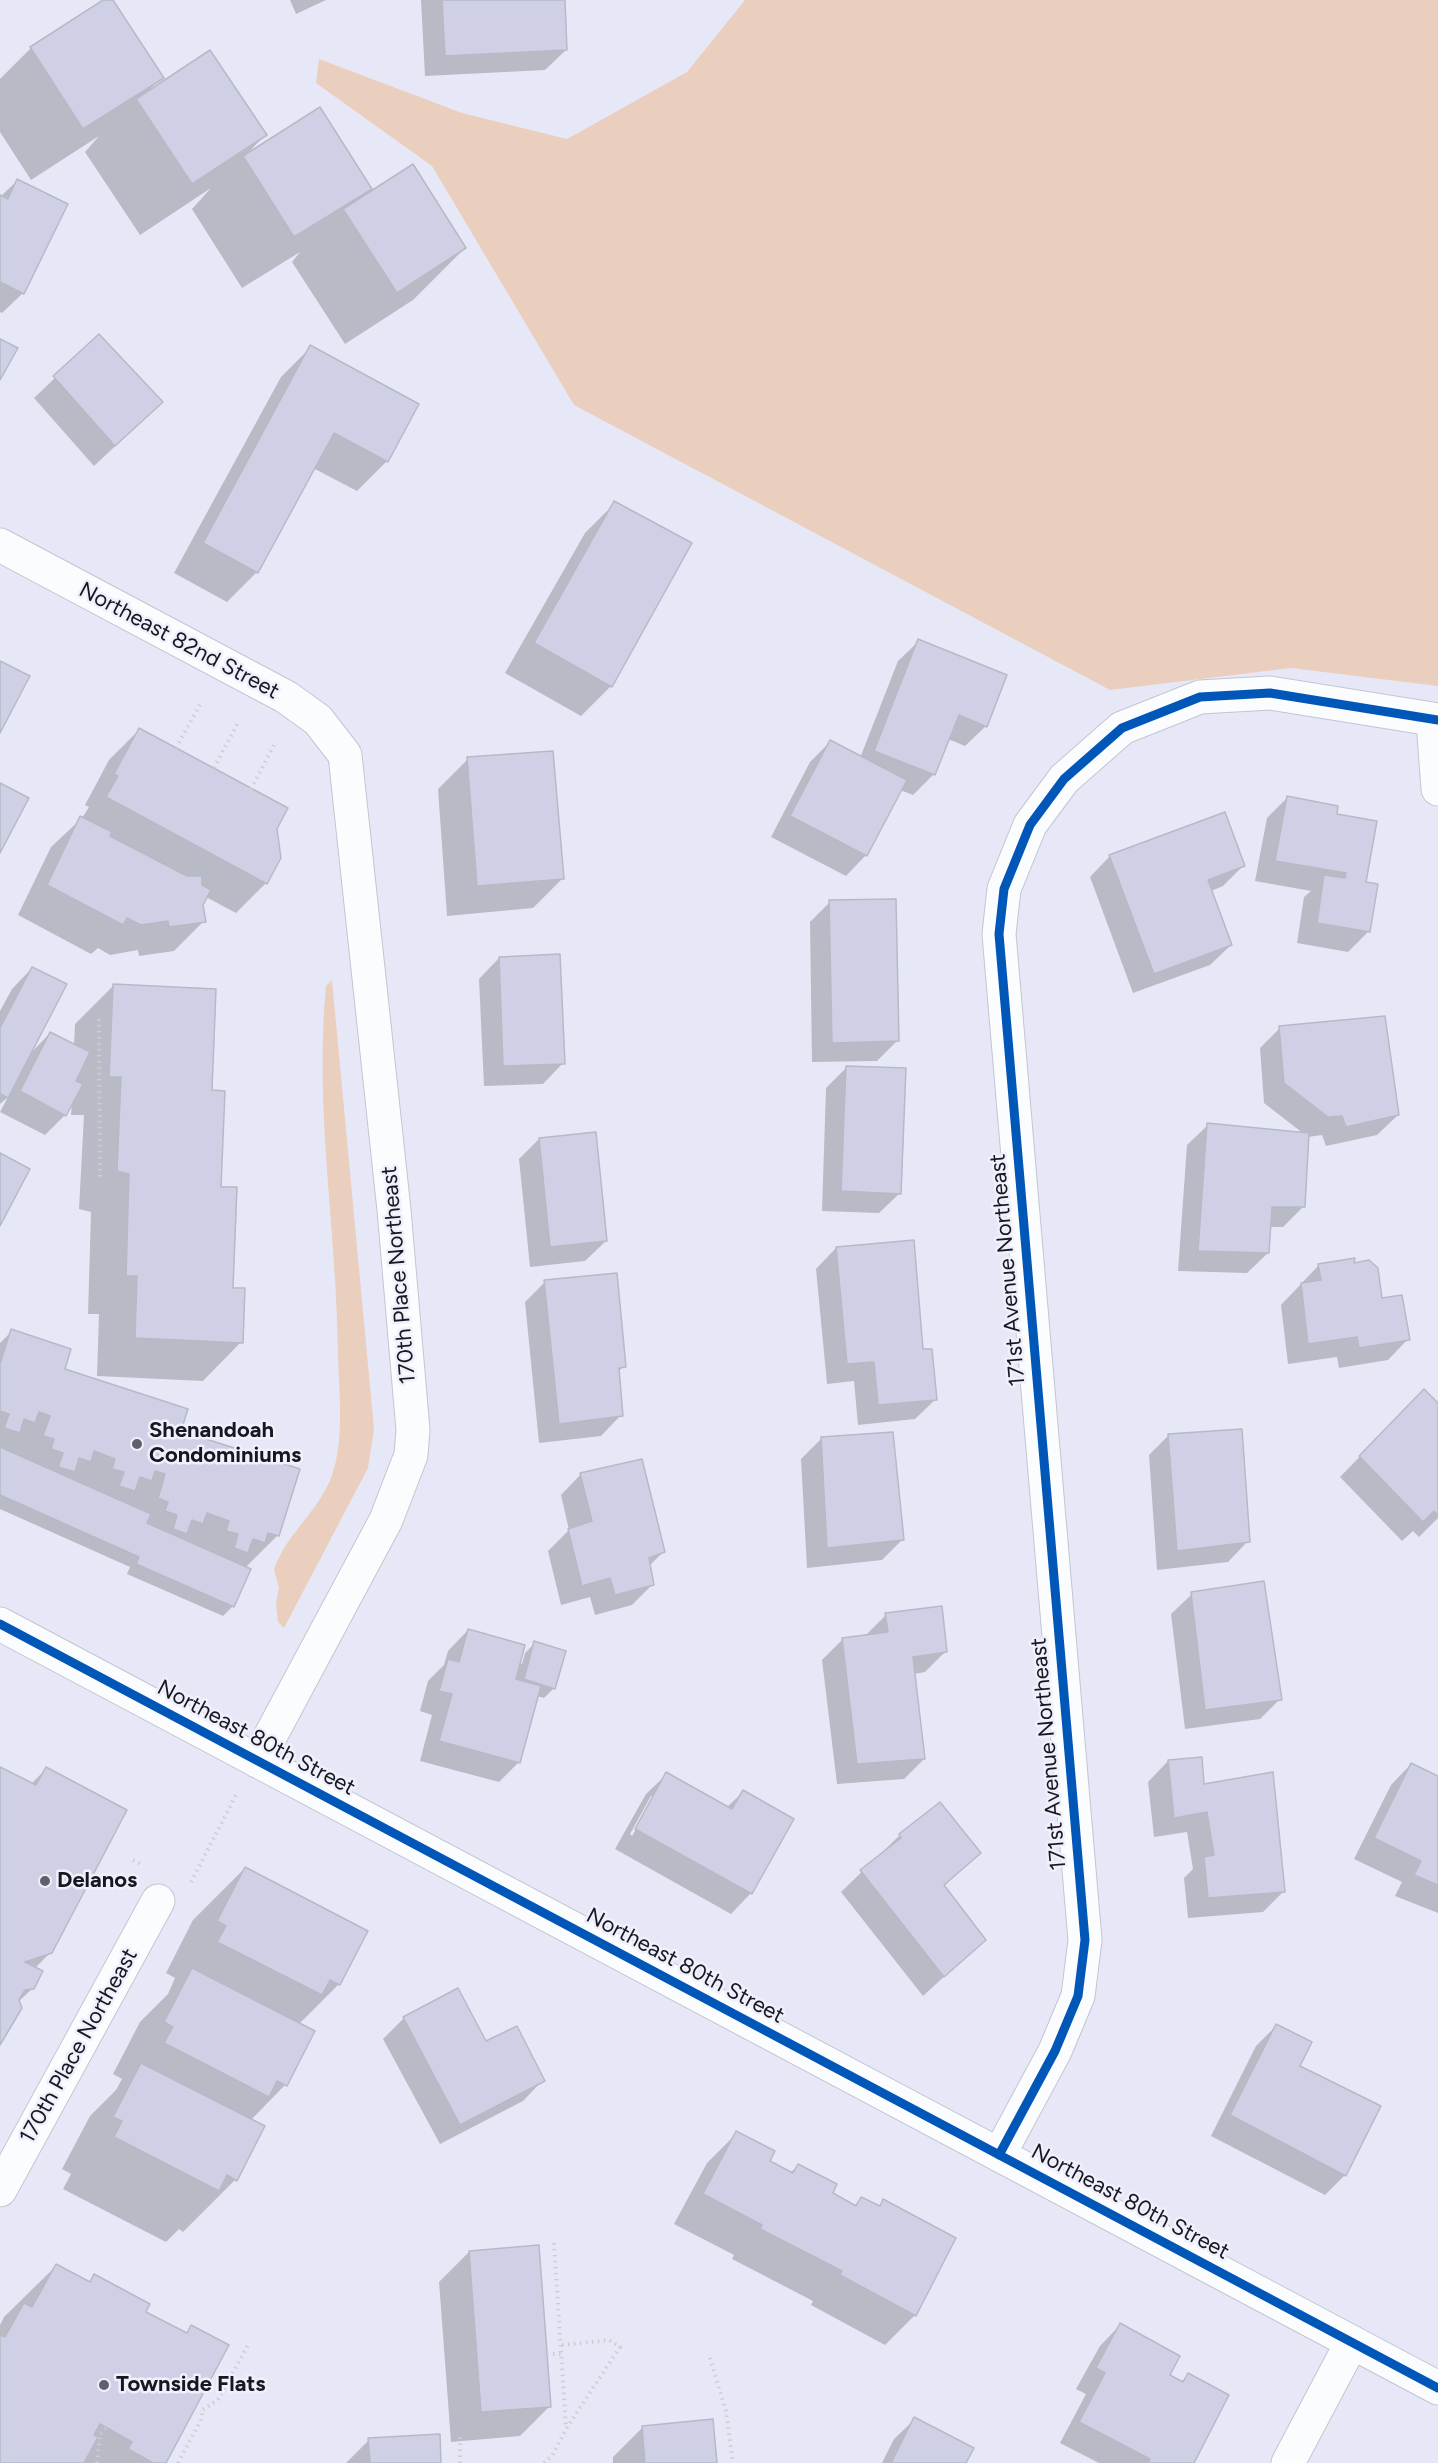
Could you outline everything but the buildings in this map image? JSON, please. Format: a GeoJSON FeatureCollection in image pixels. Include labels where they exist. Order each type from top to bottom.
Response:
{"type":"FeatureCollection","features":[{"type":"Feature","properties":{"kind":"street","name":"Northeast 82nd Street"},"geometry":{"type":"LineString","coordinates":[[0,545],[286,697],[318,720],[345,754]]}},
{"type":"Feature","properties":{"kind":"street","name":"171st Avenue Northeast"},"geometry":{"type":"LineString","coordinates":[[999,2155],[1055,2051],[1078,1996],[1085,1940],[999,934],[1004,889],[1030,825],[1064,779],[1122,728],[1200,697],[1270,693],[1435,721]]}},
{"type":"Feature","properties":{"kind":"street"},"geometry":{"type":"LineString","coordinates":[[1435,721],[1438,789]]}},
{"type":"Feature","properties":{"kind":"street","name":"170th Place Northeast"},"geometry":{"type":"LineString","coordinates":[[249,1773],[386,1520],[411,1455],[414,1430],[394,1210],[345,754]]}},
{"type":"Feature","properties":{"kind":"street","name":"Northeast 80th Street"},"geometry":{"type":"LineString","coordinates":[[0,1624],[249,1773],[999,2155],[1438,2388]]}},
{"type":"Feature","properties":{"kind":"street","name":"170th Place Northeast"},"geometry":{"type":"LineString","coordinates":[[0,2190],[173,1895]]}},
{"type":"Feature","properties":{"kind":"street"},"geometry":{"type":"LineString","coordinates":[[1288,2463],[1352,2342]]}},
{"type":"Feature","properties":{"kind":"path"},"geometry":{"type":"LineString","coordinates":[[176,748],[202,701]]}},
{"type":"Feature","properties":{"kind":"path"},"geometry":{"type":"LineString","coordinates":[[213,768],[239,721]]}},
{"type":"Feature","properties":{"kind":"path"},"geometry":{"type":"LineString","coordinates":[[251,789],[274,745]]}},
{"type":"Feature","properties":{"kind":"path"},"geometry":{"type":"LineString","coordinates":[[99,1019],[100,1181]]}},
{"type":"Feature","properties":{"kind":"path"},"geometry":{"type":"LineString","coordinates":[[173,1895],[249,1773]]}},
{"type":"Feature","properties":{"kind":"path"},"geometry":{"type":"LineString","coordinates":[[133,1860],[151,1869]]}},
{"type":"Feature","properties":{"kind":"path"},"geometry":{"type":"LineString","coordinates":[[554,2243],[566,2429]]}},
{"type":"Feature","properties":{"kind":"path"},"geometry":{"type":"LineString","coordinates":[[544,2463],[552,2456],[566,2429],[620,2347],[609,2340],[562,2345]]}},
{"type":"Feature","properties":{"kind":"path"},"geometry":{"type":"LineString","coordinates":[[178,2463],[202,2418],[202,2410],[218,2400],[249,2343]]}},
{"type":"Feature","properties":{"kind":"path"},"geometry":{"type":"LineString","coordinates":[[547,2354],[562,2354]]}},
{"type":"Feature","properties":{"kind":"path"},"geometry":{"type":"LineString","coordinates":[[710,2358],[726,2411],[733,2463]]}},
{"type":"Feature","properties":{"kind":"path"},"geometry":{"type":"LineString","coordinates":[[97,2463],[100,2434],[106,2428]]}},
{"type":"Feature","properties":{"kind":"path"},"geometry":{"type":"LineString","coordinates":[[460,2437],[460,2463]]}},
{"type":"Feature","properties":{"kind":"shaded area"},"geometry":{"type":"Polygon","coordinates":[[[745,0],[1438,0],[1438,686],[1291,668],[1110,690],[574,405],[432,166],[316,83],[319,59],[462,113],[567,139],[687,72],[745,0]]]}},
{"type":"Feature","properties":{"kind":"shaded area"},"geometry":{"type":"Polygon","coordinates":[[[332,980],[374,1429],[368,1468],[284,1628],[278,1622],[276,1603],[279,1588],[274,1570],[287,1544],[329,1483],[339,1442],[337,1310],[324,1125],[323,1078],[326,986],[332,980]]]}},
{"type":"Feature","properties":{"kind":"cycle path"},"geometry":{"type":"LineString","coordinates":[[999,2155],[1055,2051],[1078,1996],[1085,1940],[999,934],[1004,889],[1030,825],[1064,779],[1122,728],[1200,697],[1270,693],[1438,720]]}},
{"type":"Feature","properties":{"kind":"cycle path"},"geometry":{"type":"LineString","coordinates":[[0,1624],[1438,2388]]}},
{"type":"Feature","properties":{"kind":"place","name":"Shenandoah Condominiums"},"geometry":{"type":"Point","coordinates":[137,1444]}},
{"type":"Feature","properties":{"kind":"place","name":"Delanos"},"geometry":{"type":"Point","coordinates":[45,1881]}},
{"type":"Feature","properties":{"kind":"place","name":"Townside Flats"},"geometry":{"type":"Point","coordinates":[104,2385]}}]}
